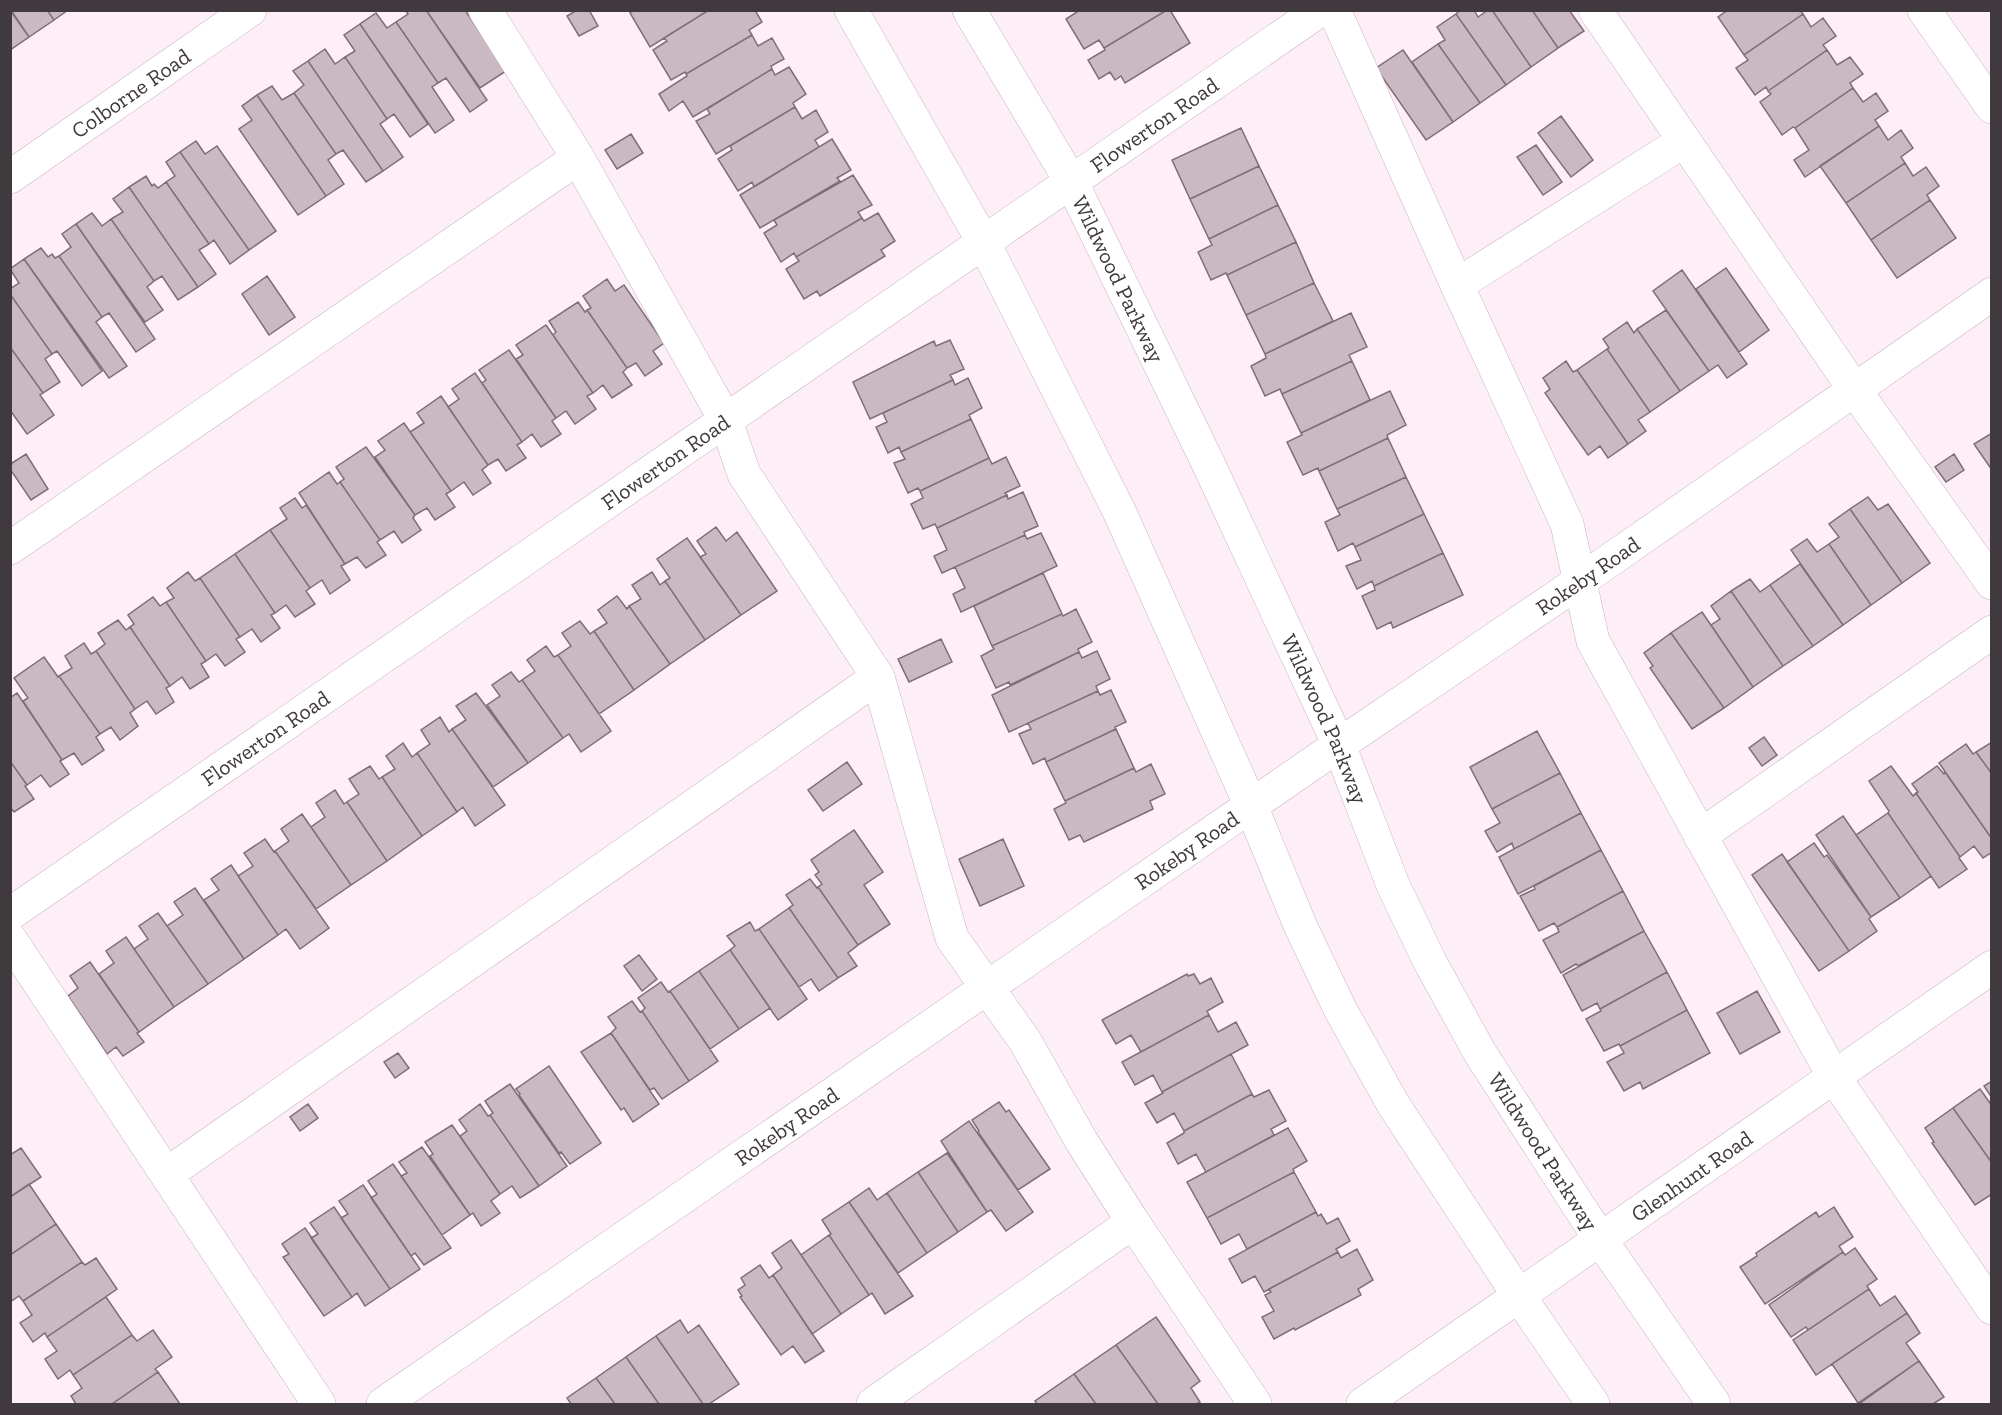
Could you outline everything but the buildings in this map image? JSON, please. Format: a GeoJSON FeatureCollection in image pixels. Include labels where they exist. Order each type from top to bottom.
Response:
{"type":"FeatureCollection","features":[{"type":"Feature","properties":{"kind":"street","name":"Colborne Road"},"geometry":{"type":"LineString","coordinates":[[10,177],[250,10]]}},
{"type":"Feature","properties":{"kind":"street"},"geometry":{"type":"LineString","coordinates":[[485,10],[578,158],[726,421],[744,474],[878,677],[952,938],[1024,1041],[1082,1142],[1255,1404]]}},
{"type":"Feature","properties":{"kind":"street"},"geometry":{"type":"LineString","coordinates":[[851,10],[984,243],[1120,513],[1251,806],[1300,925],[1340,1009],[1394,1104],[1519,1296],[1593,1404]]}},
{"type":"Feature","properties":{"kind":"street","name":"Wildwood Parkway"},"geometry":{"type":"LineString","coordinates":[[969,10],[1072,183],[1208,463],[1339,745],[1393,885],[1430,962],[1479,1053],[1600,1239],[1714,1404]]}},
{"type":"Feature","properties":{"kind":"street","name":"Flowerton Road"},"geometry":{"type":"LineString","coordinates":[[10,914],[1320,10]]}},
{"type":"Feature","properties":{"kind":"street"},"geometry":{"type":"LineString","coordinates":[[1334,10],[1567,524],[1593,641],[1834,1077],[1991,1307]]}},
{"type":"Feature","properties":{"kind":"street"},"geometry":{"type":"LineString","coordinates":[[1595,10],[1854,389],[1992,583]]}},
{"type":"Feature","properties":{"kind":"street"},"geometry":{"type":"LineString","coordinates":[[1924,10],[1992,107]]}},
{"type":"Feature","properties":{"kind":"street"},"geometry":{"type":"LineString","coordinates":[[1457,285],[1684,141]]}},
{"type":"Feature","properties":{"kind":"street"},"geometry":{"type":"LineString","coordinates":[[10,548],[578,158]]}},
{"type":"Feature","properties":{"kind":"street","name":"Rokeby Road"},"geometry":{"type":"LineString","coordinates":[[383,1404],[1992,294]]}},
{"type":"Feature","properties":{"kind":"street"},"geometry":{"type":"LineString","coordinates":[[1700,836],[1992,632]]}},
{"type":"Feature","properties":{"kind":"street"},"geometry":{"type":"LineString","coordinates":[[167,1173],[878,677]]}},
{"type":"Feature","properties":{"kind":"street"},"geometry":{"type":"LineString","coordinates":[[10,939],[320,1404]]}},
{"type":"Feature","properties":{"kind":"street","name":"Glenhunt Road"},"geometry":{"type":"LineString","coordinates":[[1363,1404],[1992,967]]}},
{"type":"Feature","properties":{"kind":"street"},"geometry":{"type":"LineString","coordinates":[[873,1404],[1133,1222]]}}]}
